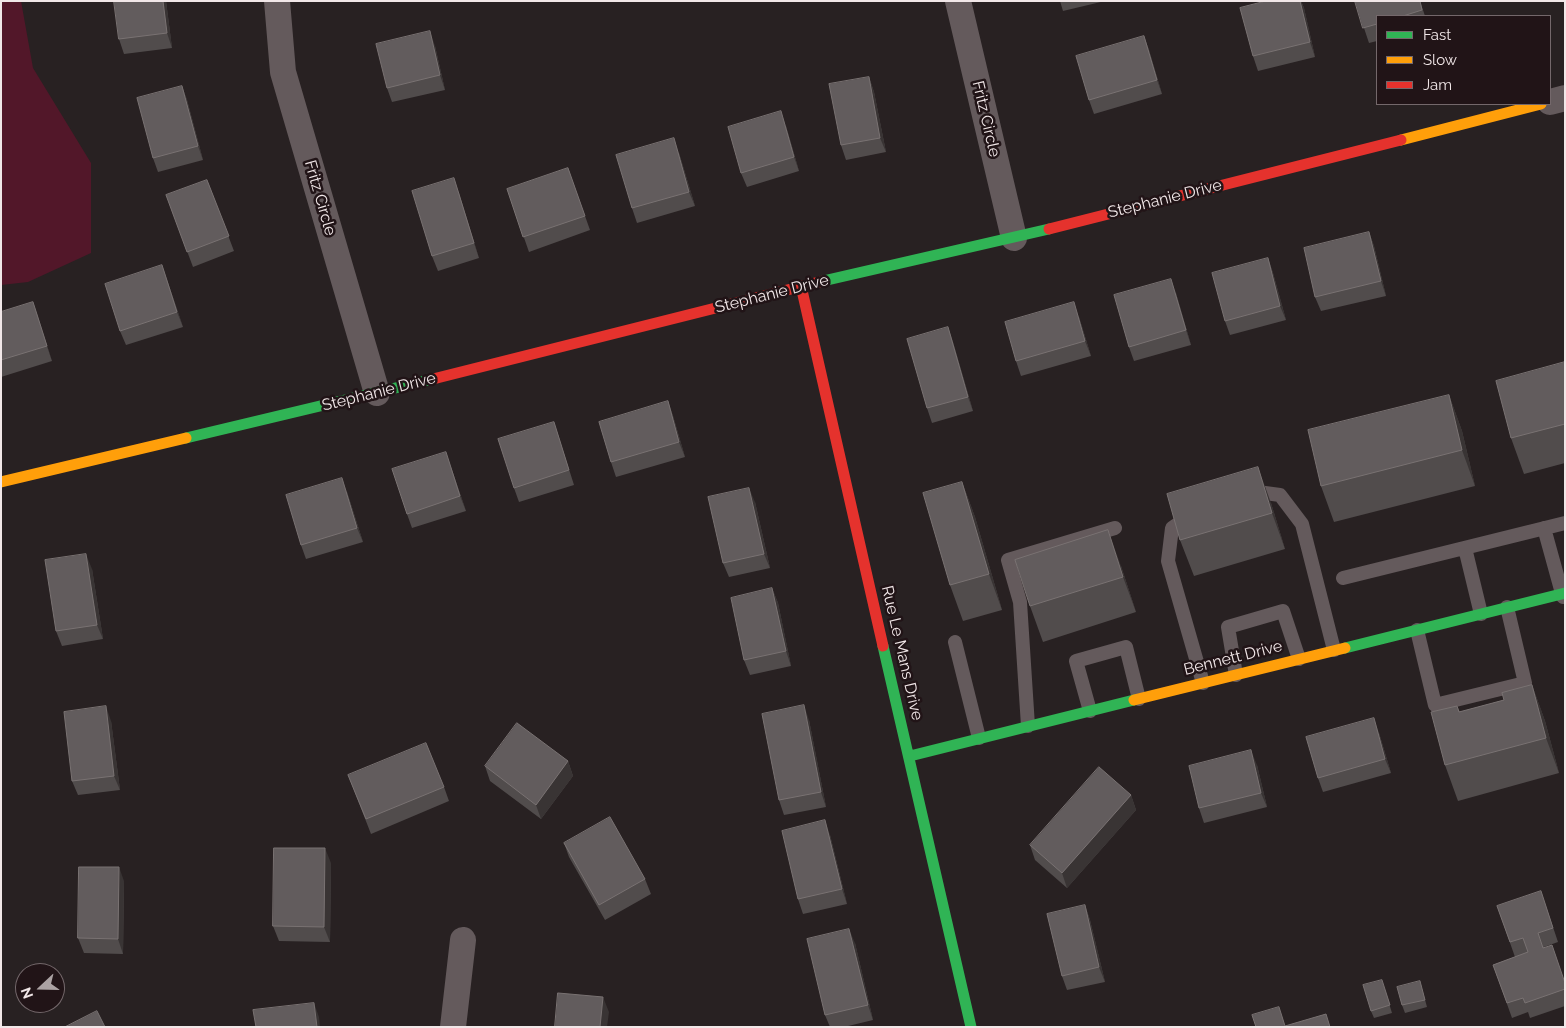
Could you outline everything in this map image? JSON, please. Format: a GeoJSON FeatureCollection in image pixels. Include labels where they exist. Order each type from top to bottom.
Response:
{"type":"FeatureCollection","features":[{"type":"Feature","properties":{"kind":"street","name":"Fritz Circle"},"geometry":{"type":"LineString","coordinates":[[277,1],[283,72],[377,393]]}},
{"type":"Feature","properties":{"kind":"street","name":"Fritz Circle"},"geometry":{"type":"LineString","coordinates":[[958,1],[1014,238]]}},
{"type":"Feature","properties":{"kind":"street"},"geometry":{"type":"LineString","coordinates":[[1551,102],[1565,98]]}},
{"type":"Feature","properties":{"kind":"street","name":"Stephanie Drive"},"geometry":{"type":"LineString","coordinates":[[1,482],[377,393],[801,286],[1014,238],[1537,105]]}},
{"type":"Feature","properties":{"kind":"street","name":"Rue Le Mans Drive"},"geometry":{"type":"LineString","coordinates":[[801,286],[971,1027]]}},
{"type":"Feature","properties":{"kind":"street","name":"Bennett Drive"},"geometry":{"type":"LineString","coordinates":[[910,756],[1507,607],[1564,598]]}},
{"type":"Feature","properties":{"kind":"street"},"geometry":{"type":"LineString","coordinates":[[452,1027],[463,940]]}},
{"type":"Feature","properties":{"kind":"lane"},"geometry":{"type":"LineString","coordinates":[[1233,496],[1251,491],[1280,495],[1302,524],[1334,650]]}},
{"type":"Feature","properties":{"kind":"lane"},"geometry":{"type":"LineString","coordinates":[[1201,509],[1172,528],[1168,561],[1203,683]]}},
{"type":"Feature","properties":{"kind":"lane"},"geometry":{"type":"LineString","coordinates":[[1343,578],[1565,523]]}},
{"type":"Feature","properties":{"kind":"lane"},"geometry":{"type":"LineString","coordinates":[[1028,726],[1020,602],[1008,560],[1116,528]]}},
{"type":"Feature","properties":{"kind":"lane"},"geometry":{"type":"LineString","coordinates":[[1544,528],[1564,598]]}},
{"type":"Feature","properties":{"kind":"lane"},"geometry":{"type":"LineString","coordinates":[[1465,548],[1481,614]]}},
{"type":"Feature","properties":{"kind":"lane"},"geometry":{"type":"LineString","coordinates":[[1417,630],[1435,705],[1526,684],[1507,607]]}},
{"type":"Feature","properties":{"kind":"lane"},"geometry":{"type":"LineString","coordinates":[[1236,675],[1228,627],[1283,611],[1299,659]]}},
{"type":"Feature","properties":{"kind":"lane"},"geometry":{"type":"LineString","coordinates":[[955,642],[979,738]]}},
{"type":"Feature","properties":{"kind":"lane"},"geometry":{"type":"LineString","coordinates":[[1090,711],[1076,660],[1126,647],[1139,699]]}},
{"type":"Feature","properties":{"kind":"shaded area"},"geometry":{"type":"Polygon","coordinates":[[[1,1],[21,1],[33,68],[91,163],[91,253],[28,282],[1,285],[1,1]]]}},
{"type":"Feature","properties":{"kind":"building"},"geometry":{"type":"Polygon","coordinates":[[[114,1],[163,1],[167,33],[119,39],[114,1]]]}},
{"type":"Feature","properties":{"kind":"building"},"geometry":{"type":"Polygon","coordinates":[[[1266,1],[1300,1],[1310,42],[1253,56],[1240,8],[1266,1]]]}},
{"type":"Feature","properties":{"kind":"building"},"geometry":{"type":"Polygon","coordinates":[[[1355,1],[1420,1],[1422,10],[1406,15],[1376,15],[1376,24],[1363,28],[1355,1]]]}},
{"type":"Feature","properties":{"kind":"building"},"geometry":{"type":"Polygon","coordinates":[[[430,31],[440,75],[387,88],[376,44],[430,31]]]}},
{"type":"Feature","properties":{"kind":"building"},"geometry":{"type":"Polygon","coordinates":[[[1144,36],[1157,80],[1089,100],[1076,56],[1144,36]]]}},
{"type":"Feature","properties":{"kind":"building"},"geometry":{"type":"Polygon","coordinates":[[[869,77],[880,138],[841,145],[829,84],[869,77]]]}},
{"type":"Feature","properties":{"kind":"building"},"geometry":{"type":"Polygon","coordinates":[[[182,86],[198,146],[153,158],[137,98],[182,86]]]}},
{"type":"Feature","properties":{"kind":"building"},"geometry":{"type":"Polygon","coordinates":[[[781,111],[794,157],[741,173],[728,127],[781,111]]]}},
{"type":"Feature","properties":{"kind":"building"},"geometry":{"type":"Polygon","coordinates":[[[674,138],[689,192],[632,208],[616,155],[674,138]]]}},
{"type":"Feature","properties":{"kind":"building"},"geometry":{"type":"Polygon","coordinates":[[[568,168],[585,216],[523,237],[507,189],[568,168]]]}},
{"type":"Feature","properties":{"kind":"building"},"geometry":{"type":"Polygon","coordinates":[[[454,178],[474,243],[432,256],[412,191],[454,178]]]}},
{"type":"Feature","properties":{"kind":"building"},"geometry":{"type":"Polygon","coordinates":[[[207,180],[229,236],[187,252],[166,195],[207,180]]]}},
{"type":"Feature","properties":{"kind":"building"},"geometry":{"type":"Polygon","coordinates":[[[1369,232],[1381,281],[1315,297],[1304,248],[1369,232]]]}},
{"type":"Feature","properties":{"kind":"building"},"geometry":{"type":"Polygon","coordinates":[[[1268,258],[1280,306],[1225,321],[1212,273],[1268,258]]]}},
{"type":"Feature","properties":{"kind":"building"},"geometry":{"type":"Polygon","coordinates":[[[162,265],[177,312],[120,331],[105,284],[162,265]]]}},
{"type":"Feature","properties":{"kind":"building"},"geometry":{"type":"Polygon","coordinates":[[[1171,279],[1186,330],[1129,347],[1114,295],[1171,279]]]}},
{"type":"Feature","properties":{"kind":"building"},"geometry":{"type":"Polygon","coordinates":[[[33,302],[47,346],[1,360],[1,312],[33,302]]]}},
{"type":"Feature","properties":{"kind":"building"},"geometry":{"type":"Polygon","coordinates":[[[1074,302],[1085,341],[1016,361],[1005,322],[1074,302]]]}},
{"type":"Feature","properties":{"kind":"building"},"geometry":{"type":"Polygon","coordinates":[[[948,327],[968,397],[927,408],[907,339],[948,327]]]}},
{"type":"Feature","properties":{"kind":"building"},"geometry":{"type":"Polygon","coordinates":[[[1565,362],[1565,424],[1511,438],[1496,381],[1565,362]]]}},
{"type":"Feature","properties":{"kind":"building"},"geometry":{"type":"Polygon","coordinates":[[[1449,395],[1462,450],[1321,486],[1308,430],[1449,395]]]}},
{"type":"Feature","properties":{"kind":"building"},"geometry":{"type":"Polygon","coordinates":[[[668,401],[679,442],[611,462],[599,422],[668,401]]]}},
{"type":"Feature","properties":{"kind":"building"},"geometry":{"type":"Polygon","coordinates":[[[554,422],[569,470],[514,488],[498,439],[554,422]]]}},
{"type":"Feature","properties":{"kind":"building"},"geometry":{"type":"Polygon","coordinates":[[[446,452],[460,496],[407,514],[392,469],[446,452]]]}},
{"type":"Feature","properties":{"kind":"building"},"geometry":{"type":"Polygon","coordinates":[[[1258,467],[1272,513],[1180,540],[1167,494],[1258,467]]]}},
{"type":"Feature","properties":{"kind":"building"},"geometry":{"type":"Polygon","coordinates":[[[342,478],[357,528],[301,545],[286,495],[342,478]]]}},
{"type":"Feature","properties":{"kind":"building"},"geometry":{"type":"Polygon","coordinates":[[[962,482],[989,574],[950,585],[923,493],[962,482]]]}},
{"type":"Feature","properties":{"kind":"building"},"geometry":{"type":"Polygon","coordinates":[[[749,488],[764,554],[723,563],[708,497],[749,488]]]}},
{"type":"Feature","properties":{"kind":"building"},"geometry":{"type":"Polygon","coordinates":[[[1108,530],[1123,577],[1030,606],[1015,560],[1108,530]]]}},
{"type":"Feature","properties":{"kind":"building"},"geometry":{"type":"Polygon","coordinates":[[[86,554],[97,625],[56,631],[45,560],[86,554]]]}},
{"type":"Feature","properties":{"kind":"building"},"geometry":{"type":"Polygon","coordinates":[[[772,588],[786,651],[744,660],[731,598],[772,588]]]}},
{"type":"Feature","properties":{"kind":"building"},"geometry":{"type":"Polygon","coordinates":[[[1532,685],[1546,738],[1445,765],[1431,712],[1457,706],[1459,712],[1504,700],[1502,693],[1532,685]]]}},
{"type":"Feature","properties":{"kind":"building"},"geometry":{"type":"Polygon","coordinates":[[[804,705],[821,792],[779,800],[762,714],[804,705]]]}},
{"type":"Feature","properties":{"kind":"building"},"geometry":{"type":"Polygon","coordinates":[[[106,706],[114,776],[72,781],[64,712],[106,706]]]}},
{"type":"Feature","properties":{"kind":"building"},"geometry":{"type":"Polygon","coordinates":[[[1374,718],[1385,759],[1318,778],[1306,737],[1374,718]]]}},
{"type":"Feature","properties":{"kind":"building"},"geometry":{"type":"Polygon","coordinates":[[[517,723],[568,761],[536,805],[485,766],[517,723]]]}},
{"type":"Feature","properties":{"kind":"building"},"geometry":{"type":"Polygon","coordinates":[[[426,743],[444,787],[366,819],[348,775],[426,743]]]}},
{"type":"Feature","properties":{"kind":"building"},"geometry":{"type":"Polygon","coordinates":[[[1251,750],[1261,793],[1199,808],[1189,766],[1251,750]]]}},
{"type":"Feature","properties":{"kind":"building"},"geometry":{"type":"Polygon","coordinates":[[[1099,767],[1131,795],[1062,873],[1030,845],[1099,767]]]}},
{"type":"Feature","properties":{"kind":"building"},"geometry":{"type":"Polygon","coordinates":[[[610,817],[645,879],[599,905],[564,843],[610,817]]]}},
{"type":"Feature","properties":{"kind":"building"},"geometry":{"type":"Polygon","coordinates":[[[825,820],[842,889],[798,899],[782,831],[825,820]]]}},
{"type":"Feature","properties":{"kind":"building"},"geometry":{"type":"Polygon","coordinates":[[[274,848],[325,848],[324,927],[273,926],[274,848]]]}},
{"type":"Feature","properties":{"kind":"building"},"geometry":{"type":"Polygon","coordinates":[[[79,867],[119,867],[118,939],[78,938],[79,867]]]}},
{"type":"Feature","properties":{"kind":"building"},"geometry":{"type":"Polygon","coordinates":[[[1541,891],[1553,928],[1538,933],[1543,948],[1552,945],[1565,983],[1565,989],[1525,1003],[1523,998],[1507,1003],[1493,965],[1528,952],[1523,938],[1510,942],[1497,906],[1541,891]]]}},
{"type":"Feature","properties":{"kind":"building"},"geometry":{"type":"Polygon","coordinates":[[[1085,905],[1099,967],[1062,976],[1047,914],[1085,905]]]}},
{"type":"Feature","properties":{"kind":"building"},"geometry":{"type":"Polygon","coordinates":[[[849,929],[868,1005],[825,1015],[807,939],[849,929]]]}},
{"type":"Feature","properties":{"kind":"building"},"geometry":{"type":"Polygon","coordinates":[[[1382,980],[1390,1005],[1371,1011],[1363,985],[1382,980]]]}},
{"type":"Feature","properties":{"kind":"building"},"geometry":{"type":"Polygon","coordinates":[[[1420,981],[1425,1000],[1402,1005],[1397,987],[1420,981]]]}},
{"type":"Feature","properties":{"kind":"building"},"geometry":{"type":"Polygon","coordinates":[[[558,993],[603,997],[600,1027],[555,1027],[558,993]]]}},
{"type":"Feature","properties":{"kind":"building"},"geometry":{"type":"Polygon","coordinates":[[[314,1003],[317,1027],[256,1027],[253,1010],[314,1003]]]}},
{"type":"Feature","properties":{"kind":"building"},"geometry":{"type":"Polygon","coordinates":[[[1279,1007],[1285,1026],[1326,1014],[1330,1027],[1256,1027],[1252,1015],[1279,1007]]]}},
{"type":"Feature","properties":{"kind":"building"},"geometry":{"type":"Polygon","coordinates":[[[97,1011],[105,1027],[65,1027],[97,1011]]]}},
{"type":"Feature","properties":{"kind":"traffic: fast"},"geometry":{"type":"LineString","coordinates":[[823,281],[1049,229]]}},
{"type":"Feature","properties":{"kind":"traffic: fast"},"geometry":{"type":"LineString","coordinates":[[186,438],[433,379]]}},
{"type":"Feature","properties":{"kind":"traffic: fast"},"geometry":{"type":"LineString","coordinates":[[1345,648],[1565,593]]}},
{"type":"Feature","properties":{"kind":"traffic: fast"},"geometry":{"type":"LineString","coordinates":[[883,646],[971,1027]]}},
{"type":"Feature","properties":{"kind":"traffic: fast"},"geometry":{"type":"LineString","coordinates":[[910,756],[1134,700]]}},
{"type":"Feature","properties":{"kind":"traffic: slow"},"geometry":{"type":"LineString","coordinates":[[1401,140],[1537,105]]}},
{"type":"Feature","properties":{"kind":"traffic: slow"},"geometry":{"type":"LineString","coordinates":[[1,482],[186,438]]}},
{"type":"Feature","properties":{"kind":"traffic: slow"},"geometry":{"type":"LineString","coordinates":[[1134,700],[1345,648]]}},
{"type":"Feature","properties":{"kind":"traffic: jam"},"geometry":{"type":"LineString","coordinates":[[1049,229],[1401,140]]}},
{"type":"Feature","properties":{"kind":"traffic: jam"},"geometry":{"type":"LineString","coordinates":[[433,379],[823,281]]}},
{"type":"Feature","properties":{"kind":"traffic: jam"},"geometry":{"type":"LineString","coordinates":[[801,286],[883,646]]}}]}
